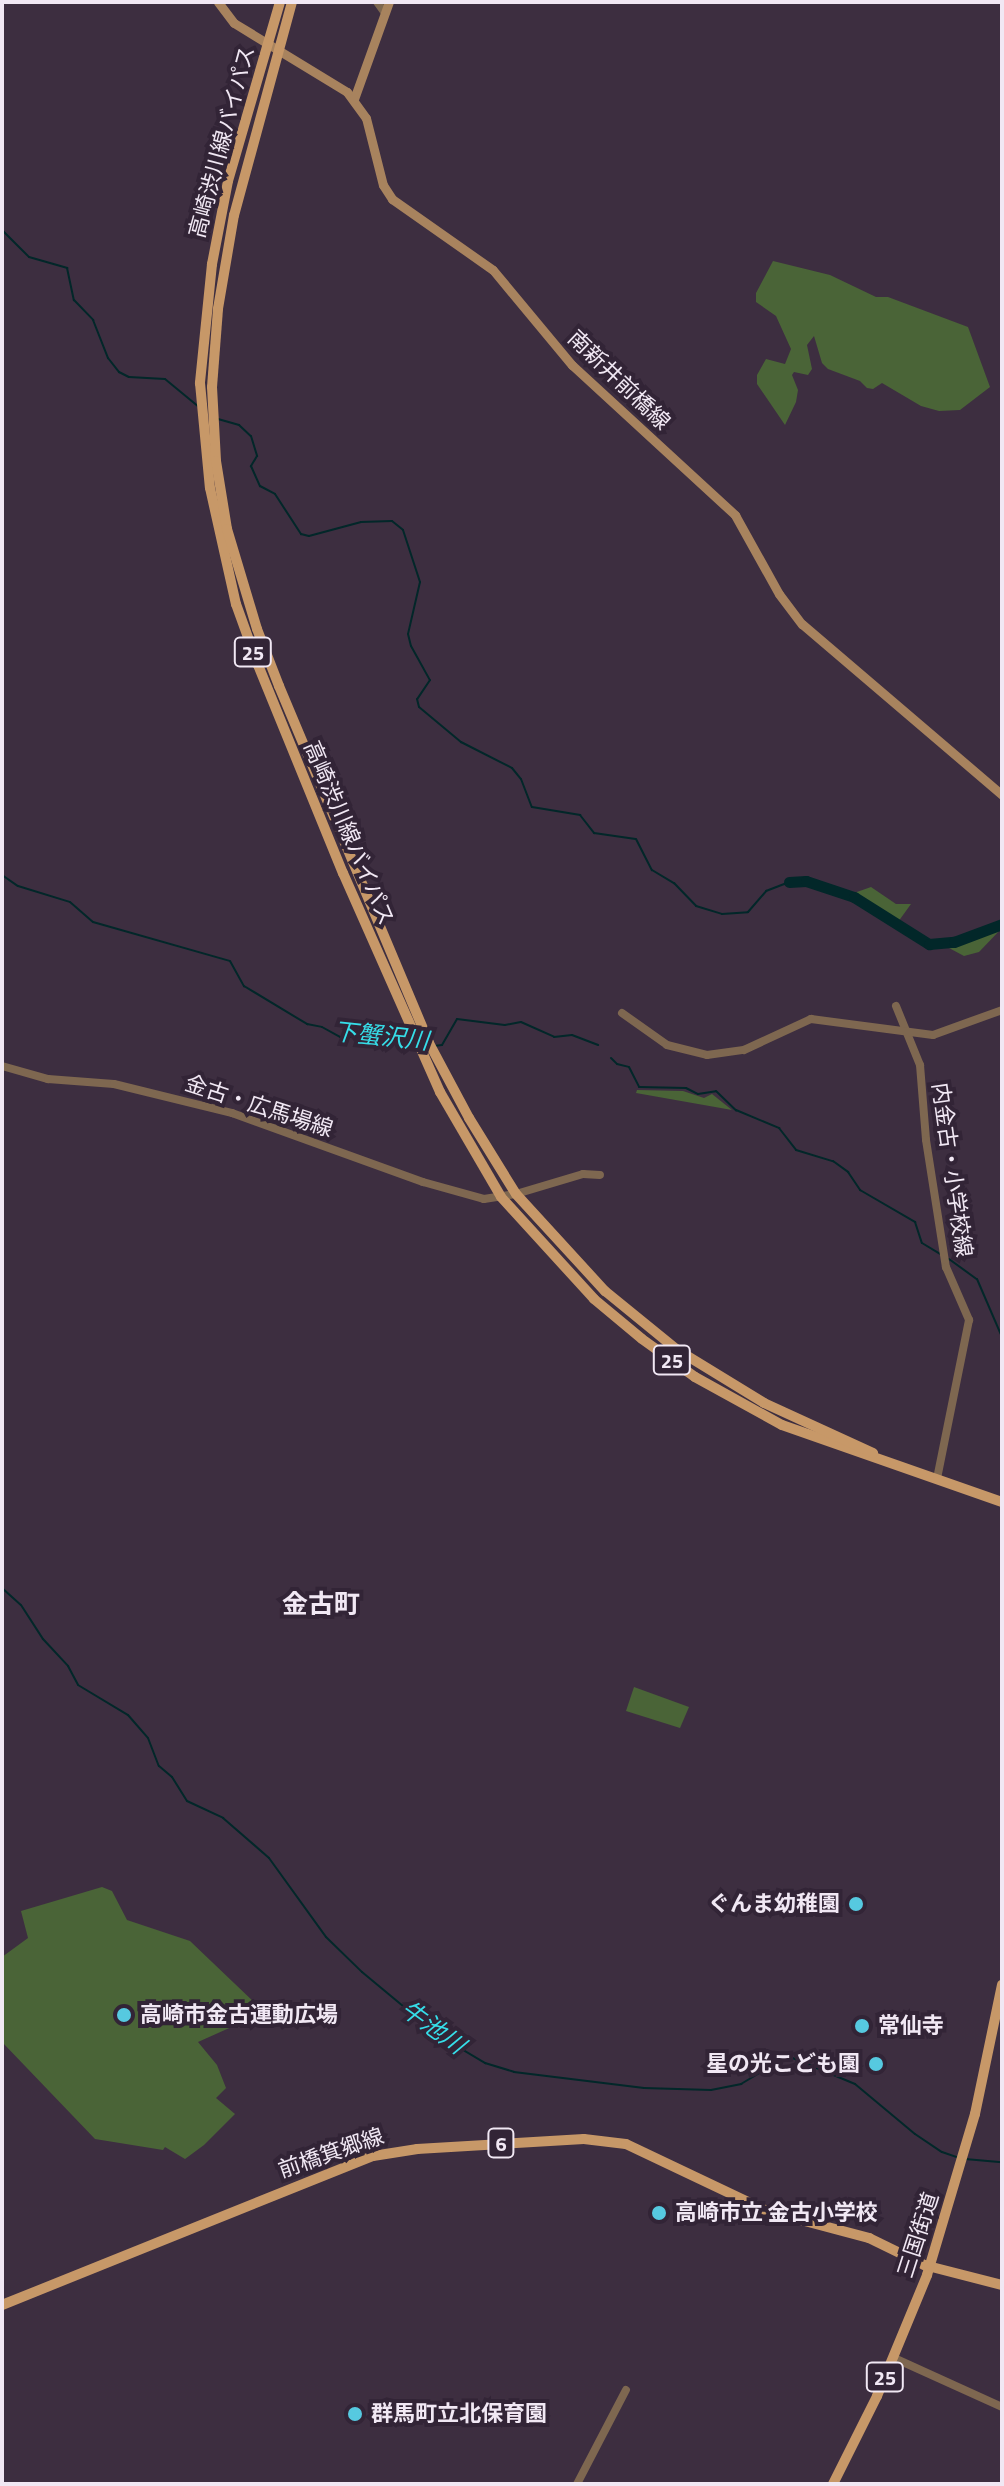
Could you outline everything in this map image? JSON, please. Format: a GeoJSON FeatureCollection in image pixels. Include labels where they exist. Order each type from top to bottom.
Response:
{"type":"FeatureCollection","features":[{"type":"Feature","properties":{"kind":"main road","name":"南新井前橋線"},"geometry":{"type":"LineString","coordinates":[[218,2],[234,23],[339,86],[354,99],[366,118],[380,173],[392,199],[493,270],[572,365],[735,515],[779,594],[802,624],[1002,795]]}},
{"type":"Feature","properties":{"kind":"main road","name":"高崎渋川線バイパス"},"geometry":{"type":"LineString","coordinates":[[280,2],[273,47],[234,215],[218,309],[212,387],[213,427],[227,529],[271,665],[429,1043],[469,1118],[516,1194],[605,1291],[676,1349],[764,1403],[860,1446],[885,1461]]}},
{"type":"Feature","properties":{"kind":"main road","name":"高崎渋川線バイパス"},"geometry":{"type":"LineString","coordinates":[[292,2],[273,47],[228,181],[204,320],[201,421],[217,532],[236,604],[258,665],[418,1045],[456,1122],[501,1197],[594,1299],[695,1377],[782,1425],[1002,1502]]}},
{"type":"Feature","properties":{"kind":"main road"},"geometry":{"type":"LineString","coordinates":[[354,99],[389,2]]}},
{"type":"Feature","properties":{"kind":"main road","name":"三国街道"},"geometry":{"type":"LineString","coordinates":[[833,2484],[894,2358],[930,2267],[964,2159],[1002,1985]]}},
{"type":"Feature","properties":{"kind":"main road","name":"前橋箕郷線"},"geometry":{"type":"LineString","coordinates":[[2,2305],[373,2156],[417,2149],[569,2140],[626,2144],[767,2211],[879,2241],[930,2267],[1002,2285]]}},
{"type":"Feature","properties":{"kind":"street"},"geometry":{"type":"LineString","coordinates":[[377,2],[385,13]]}},
{"type":"Feature","properties":{"kind":"street","name":"内金古・小学校線"},"geometry":{"type":"LineString","coordinates":[[896,1006],[920,1065],[926,1140],[946,1267],[969,1320],[937,1479]]}},
{"type":"Feature","properties":{"kind":"street"},"geometry":{"type":"LineString","coordinates":[[622,1013],[667,1045],[707,1055],[744,1050],[811,1019],[945,1034],[1002,1010]]}},
{"type":"Feature","properties":{"kind":"street","name":"金古・広馬場線"},"geometry":{"type":"LineString","coordinates":[[2,1066],[48,1079],[114,1084],[177,1098],[259,1121],[423,1182],[484,1199],[516,1194],[583,1174],[600,1175]]}},
{"type":"Feature","properties":{"kind":"street"},"geometry":{"type":"LineString","coordinates":[[894,2358],[1002,2407]]}},
{"type":"Feature","properties":{"kind":"street"},"geometry":{"type":"LineString","coordinates":[[577,2484],[626,2390]]}},
{"type":"Feature","properties":{"kind":"green space"},"geometry":{"type":"Polygon","coordinates":[[[773,261],[830,275],[876,297],[888,297],[968,327],[990,387],[960,410],[939,411],[921,406],[882,383],[873,389],[867,388],[860,381],[828,369],[822,363],[814,336],[807,345],[812,369],[808,375],[794,372],[792,375],[798,390],[785,425],[757,384],[757,375],[766,359],[785,364],[791,349],[776,316],[756,302],[756,293],[773,261]]]}},
{"type":"Feature","properties":{"kind":"green space"},"geometry":{"type":"Polygon","coordinates":[[[871,887],[896,904],[911,904],[898,922],[854,893],[871,887]]]}},
{"type":"Feature","properties":{"kind":"green space"},"geometry":{"type":"Polygon","coordinates":[[[1002,928],[979,952],[964,956],[949,948],[1002,928]]]}},
{"type":"Feature","properties":{"kind":"green space"},"geometry":{"type":"Polygon","coordinates":[[[637,1090],[683,1091],[704,1098],[712,1094],[732,1110],[636,1093],[637,1090]]]}},
{"type":"Feature","properties":{"kind":"green space"},"geometry":{"type":"Polygon","coordinates":[[[634,1687],[689,1707],[680,1728],[626,1711],[634,1687]]]}},
{"type":"Feature","properties":{"kind":"green space","name":"高崎市金古運動広場"},"geometry":{"type":"Polygon","coordinates":[[[102,1887],[112,1891],[127,1920],[190,1941],[257,2005],[236,2025],[198,2042],[217,2065],[226,2088],[216,2098],[235,2114],[185,2159],[165,2147],[163,2150],[95,2139],[2,2042],[2,1957],[28,1938],[21,1911],[102,1887]]]}},
{"type":"Feature","properties":{"kind":"waterway"},"geometry":{"type":"LineString","coordinates":[[2,230],[29,257],[67,268],[74,300],[93,320],[108,358],[119,372],[129,377],[165,379],[199,407]]}},
{"type":"Feature","properties":{"kind":"waterway"},"geometry":{"type":"LineString","coordinates":[[218,419],[239,425],[251,436],[257,456],[251,466],[260,486],[275,494],[301,534],[309,536],[361,522],[392,521],[403,530],[420,582],[408,634],[411,646],[430,680],[417,699],[419,707],[461,742],[512,768],[521,779],[532,807],[580,815],[594,833],[636,839],[652,870],[674,883],[696,906],[722,914],[748,912],[766,891],[789,882]]}},
{"type":"Feature","properties":{"kind":"waterway","name":"下蟹沢川"},"geometry":{"type":"LineString","coordinates":[[2,875],[18,886],[70,902],[93,922],[230,961],[244,986],[307,1024],[322,1027],[340,1037],[375,1036],[412,1042]]}},
{"type":"Feature","properties":{"kind":"waterway"},"geometry":{"type":"LineString","coordinates":[[789,882],[806,881],[854,897],[929,944],[954,942],[1002,924]]}},
{"type":"Feature","properties":{"kind":"waterway","name":"下蟹沢川"},"geometry":{"type":"LineString","coordinates":[[434,1046],[442,1045],[457,1019],[505,1025],[521,1022],[554,1037],[572,1035],[598,1045]]}},
{"type":"Feature","properties":{"kind":"waterway","name":"下蟹沢川"},"geometry":{"type":"LineString","coordinates":[[611,1058],[617,1064],[629,1067],[639,1087],[686,1088],[698,1094],[716,1091],[736,1110],[779,1128],[796,1150],[833,1161],[848,1172],[860,1190],[915,1222],[922,1243],[940,1254]]}},
{"type":"Feature","properties":{"kind":"waterway","name":"下蟹沢川"},"geometry":{"type":"LineString","coordinates":[[949,1259],[977,1279],[1002,1337]]}},
{"type":"Feature","properties":{"kind":"waterway","name":"牛池川"},"geometry":{"type":"LineString","coordinates":[[2,1588],[21,1605],[43,1639],[68,1666],[78,1685],[128,1715],[148,1738],[159,1766],[172,1777],[187,1801],[223,1818],[269,1858],[326,1937],[362,1972],[438,2035],[485,2063],[514,2072],[644,2088],[711,2090],[741,2084],[771,2066],[783,2054],[855,2084],[915,2134],[942,2152],[959,2158]]}},
{"type":"Feature","properties":{"kind":"waterway","name":"牛池川"},"geometry":{"type":"LineString","coordinates":[[965,2159],[1002,2162]]}},
{"type":"Feature","properties":{"kind":"place","name":"ぐんま幼稚園"},"geometry":{"type":"Point","coordinates":[856,1904]}},
{"type":"Feature","properties":{"kind":"place","name":"高崎市金古運動広場"},"geometry":{"type":"Point","coordinates":[124,2015]}},
{"type":"Feature","properties":{"kind":"place","name":"常仙寺"},"geometry":{"type":"Point","coordinates":[862,2026]}},
{"type":"Feature","properties":{"kind":"place","name":"星の光こども園"},"geometry":{"type":"Point","coordinates":[876,2064]}},
{"type":"Feature","properties":{"kind":"place","name":"高崎市立 金古小学校"},"geometry":{"type":"Point","coordinates":[659,2213]}},
{"type":"Feature","properties":{"kind":"place","name":"群馬町立北保育園"},"geometry":{"type":"Point","coordinates":[355,2414]}},
{"type":"Feature","properties":{"kind":"district","name":"金古町"},"geometry":{"type":"Point","coordinates":[321,1604]}}]}
